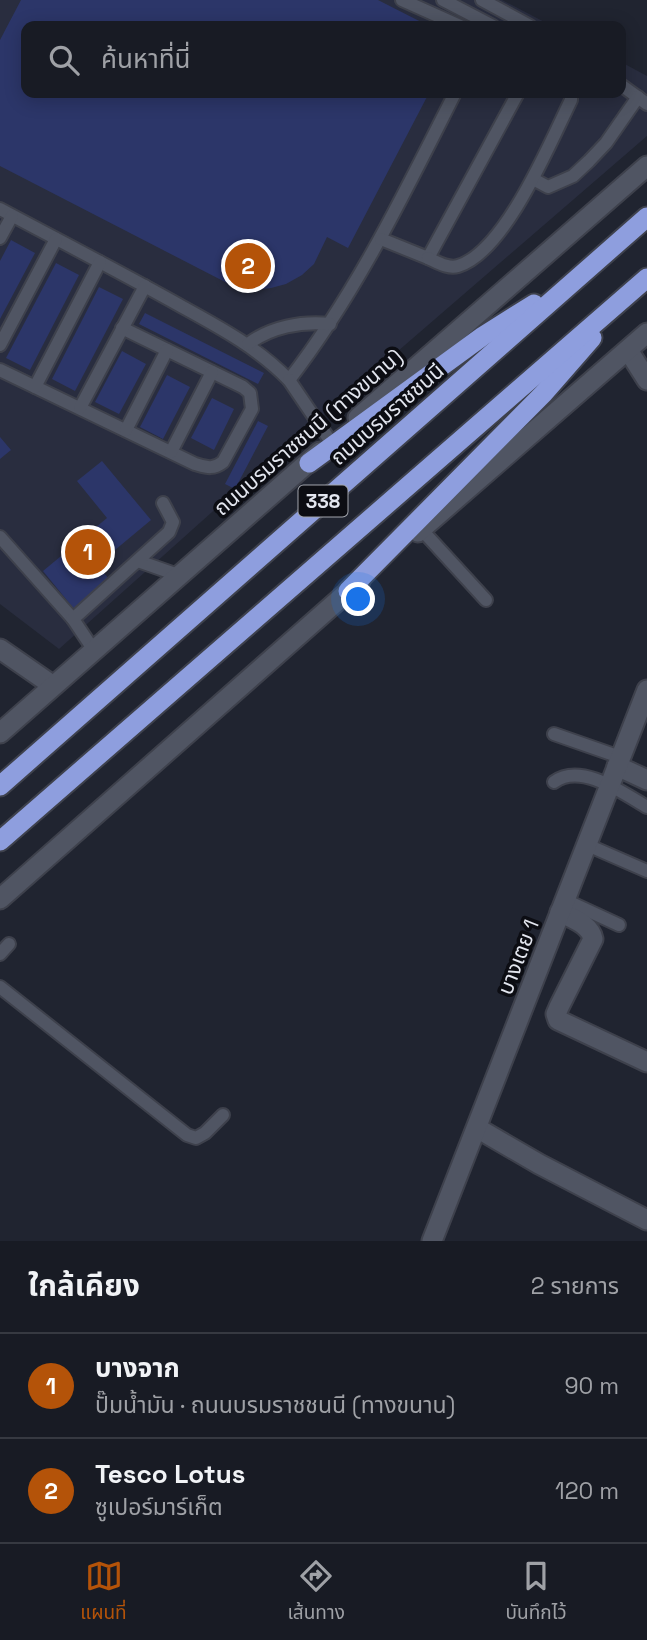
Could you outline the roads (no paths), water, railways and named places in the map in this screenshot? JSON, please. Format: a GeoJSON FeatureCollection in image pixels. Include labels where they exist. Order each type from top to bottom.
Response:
{"type":"FeatureCollection","features":[{"type":"Feature","properties":{"kind":"highway","name":"ถนนบรมราชชนนี"},"geometry":{"type":"LineString","coordinates":[[0,786],[647,217]]}},
{"type":"Feature","properties":{"kind":"highway"},"geometry":{"type":"LineString","coordinates":[[309,463],[483,336],[586,271]]}},
{"type":"Feature","properties":{"kind":"highway"},"geometry":{"type":"LineString","coordinates":[[348,591],[544,393],[643,282]]}},
{"type":"Feature","properties":{"kind":"highway","name":"338"},"geometry":{"type":"LineString","coordinates":[[0,841],[643,282]]}},
{"type":"Feature","properties":{"kind":"main road","name":"ถนนบรมราชชนนี (ทางขนาน)"},"geometry":{"type":"LineString","coordinates":[[0,733],[647,166]]}},
{"type":"Feature","properties":{"kind":"main road"},"geometry":{"type":"LineString","coordinates":[[0,899],[348,591],[647,333]]}},
{"type":"Feature","properties":{"kind":"main road"},"geometry":{"type":"LineString","coordinates":[[628,350],[647,380]]}},
{"type":"Feature","properties":{"kind":"main road"},"geometry":{"type":"LineString","coordinates":[[0,649],[52,685]]}},
{"type":"Feature","properties":{"kind":"main road","name":"บางเตย 1"},"geometry":{"type":"LineString","coordinates":[[432,1241],[647,690]]}},
{"type":"Feature","properties":{"kind":"main road"},"geometry":{"type":"LineString","coordinates":[[615,769],[647,780]]}},
{"type":"Feature","properties":{"kind":"main road"},"geometry":{"type":"LineString","coordinates":[[563,906],[586,926],[593,939],[559,1007],[556,1014],[558,1020],[647,1062]]}},
{"type":"Feature","properties":{"kind":"main road"},"geometry":{"type":"LineString","coordinates":[[477,1128],[539,1164],[647,1220]]}},
{"type":"Feature","properties":{"kind":"lane"},"geometry":{"type":"LineString","coordinates":[[402,0],[449,21]]}},
{"type":"Feature","properties":{"kind":"lane"},"geometry":{"type":"LineString","coordinates":[[443,0],[483,21]]}},
{"type":"Feature","properties":{"kind":"lane"},"geometry":{"type":"LineString","coordinates":[[482,0],[521,21]]}},
{"type":"Feature","properties":{"kind":"lane"},"geometry":{"type":"LineString","coordinates":[[533,179],[548,187],[573,176],[607,143],[642,101],[626,89]]}},
{"type":"Feature","properties":{"kind":"lane"},"geometry":{"type":"LineString","coordinates":[[289,380],[330,324],[354,279],[381,239],[452,98]]}},
{"type":"Feature","properties":{"kind":"lane"},"geometry":{"type":"LineString","coordinates":[[428,258],[515,98]]}},
{"type":"Feature","properties":{"kind":"lane"},"geometry":{"type":"LineString","coordinates":[[381,239],[445,266],[458,267],[480,253],[497,237],[533,179],[571,98]]}},
{"type":"Feature","properties":{"kind":"lane"},"geometry":{"type":"LineString","coordinates":[[0,238],[6,212],[248,344],[271,361],[289,380],[331,442]]}},
{"type":"Feature","properties":{"kind":"lane"},"geometry":{"type":"LineString","coordinates":[[0,345],[57,239]]}},
{"type":"Feature","properties":{"kind":"lane"},"geometry":{"type":"LineString","coordinates":[[36,387],[100,262]]}},
{"type":"Feature","properties":{"kind":"lane"},"geometry":{"type":"LineString","coordinates":[[80,408],[145,286]]}},
{"type":"Feature","properties":{"kind":"lane"},"geometry":{"type":"LineString","coordinates":[[248,344],[261,334],[282,328],[315,322],[330,324]]}},
{"type":"Feature","properties":{"kind":"lane"},"geometry":{"type":"LineString","coordinates":[[0,370],[195,464],[216,468],[223,463],[252,408],[250,393],[122,328]]}},
{"type":"Feature","properties":{"kind":"lane"},"geometry":{"type":"LineString","coordinates":[[126,430],[167,350]]}},
{"type":"Feature","properties":{"kind":"lane"},"geometry":{"type":"LineString","coordinates":[[171,452],[212,372]]}},
{"type":"Feature","properties":{"kind":"lane"},"geometry":{"type":"LineString","coordinates":[[73,620],[172,528],[173,522],[163,503]]}},
{"type":"Feature","properties":{"kind":"lane"},"geometry":{"type":"LineString","coordinates":[[421,529],[486,600]]}},
{"type":"Feature","properties":{"kind":"lane"},"geometry":{"type":"LineString","coordinates":[[0,537],[73,620],[93,649]]}},
{"type":"Feature","properties":{"kind":"lane"},"geometry":{"type":"LineString","coordinates":[[138,561],[178,575]]}},
{"type":"Feature","properties":{"kind":"lane"},"geometry":{"type":"LineString","coordinates":[[554,734],[615,769],[647,807]]}},
{"type":"Feature","properties":{"kind":"lane"},"geometry":{"type":"LineString","coordinates":[[554,782],[570,775],[615,769]]}},
{"type":"Feature","properties":{"kind":"lane"},"geometry":{"type":"LineString","coordinates":[[585,844],[647,871]]}},
{"type":"Feature","properties":{"kind":"lane"},"geometry":{"type":"LineString","coordinates":[[563,906],[619,925]]}},
{"type":"Feature","properties":{"kind":"lane"},"geometry":{"type":"LineString","coordinates":[[0,954],[9,944]]}},
{"type":"Feature","properties":{"kind":"lane"},"geometry":{"type":"LineString","coordinates":[[0,987],[187,1135],[196,1138],[205,1133],[223,1115]]}},
{"type":"Feature","properties":{"kind":"place","name":"Tesco Lotus"},"geometry":{"type":"Point","coordinates":[248,266]}},
{"type":"Feature","properties":{"kind":"place","name":"บางจาก"},"geometry":{"type":"Point","coordinates":[88,552]}}]}
